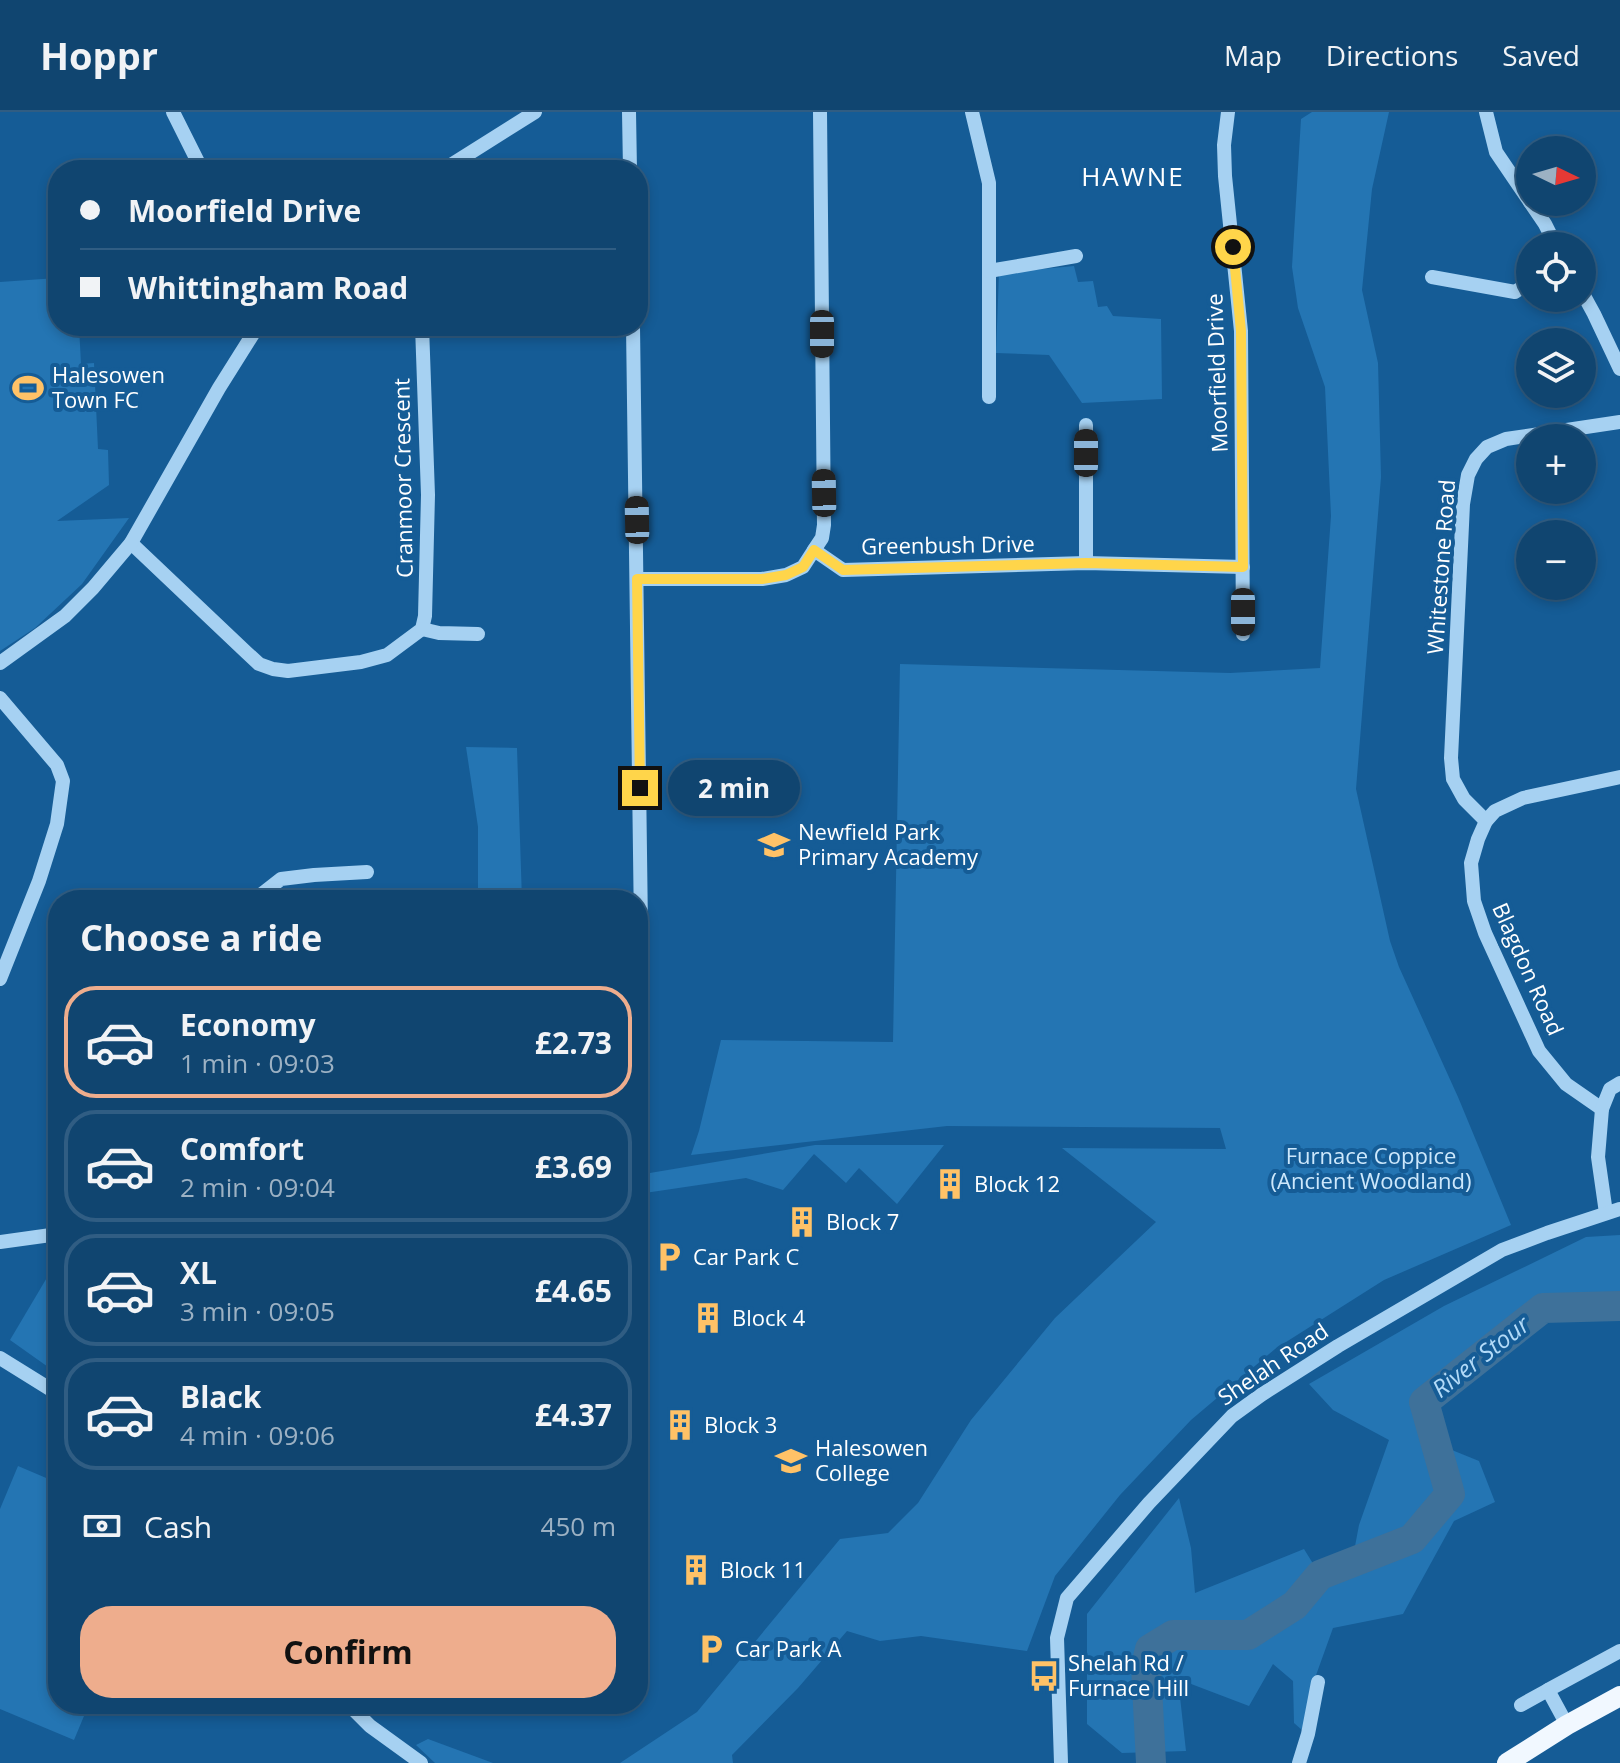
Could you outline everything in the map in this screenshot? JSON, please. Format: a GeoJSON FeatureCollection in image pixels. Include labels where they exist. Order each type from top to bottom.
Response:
{"type":"FeatureCollection","features":[{"type":"Feature","properties":{"kind":"main road"},"geometry":{"type":"LineString","coordinates":[[1507,1763],[1620,1696]]}},
{"type":"Feature","properties":{"kind":"street"},"geometry":{"type":"LineString","coordinates":[[173,112],[197,160]]}},
{"type":"Feature","properties":{"kind":"street"},"geometry":{"type":"LineString","coordinates":[[459,160],[535,112]]}},
{"type":"Feature","properties":{"kind":"street"},"geometry":{"type":"LineString","coordinates":[[629,112],[630,160]]}},
{"type":"Feature","properties":{"kind":"street"},"geometry":{"type":"LineString","coordinates":[[637,579],[762,579],[786,575],[803,567],[822,538],[820,112]]}},
{"type":"Feature","properties":{"kind":"street"},"geometry":{"type":"LineString","coordinates":[[972,112],[989,183],[989,397]]}},
{"type":"Feature","properties":{"kind":"street","name":"Moorfield Drive"},"geometry":{"type":"LineString","coordinates":[[1228,112],[1224,145],[1225,176],[1241,331],[1243,634]]}},
{"type":"Feature","properties":{"kind":"street"},"geometry":{"type":"LineString","coordinates":[[1486,112],[1496,152],[1516,181]]}},
{"type":"Feature","properties":{"kind":"street"},"geometry":{"type":"LineString","coordinates":[[989,271],[1076,256]]}},
{"type":"Feature","properties":{"kind":"street"},"geometry":{"type":"LineString","coordinates":[[1432,277],[1516,291]]}},
{"type":"Feature","properties":{"kind":"street"},"geometry":{"type":"LineString","coordinates":[[1593,312],[1620,369]]}},
{"type":"Feature","properties":{"kind":"street"},"geometry":{"type":"LineString","coordinates":[[0,663],[65,616],[131,543],[247,336]]}},
{"type":"Feature","properties":{"kind":"street","name":"Cranmoor Crescent"},"geometry":{"type":"LineString","coordinates":[[422,336],[428,558],[422,629]]}},
{"type":"Feature","properties":{"kind":"street"},"geometry":{"type":"LineString","coordinates":[[633,336],[641,890]]}},
{"type":"Feature","properties":{"kind":"street","name":"Whitestone Road"},"geometry":{"type":"LineString","coordinates":[[1486,821],[1464,799],[1453,779],[1451,758],[1463,504],[1468,475],[1487,447],[1506,439],[1620,422]]}},
{"type":"Feature","properties":{"kind":"street"},"geometry":{"type":"LineString","coordinates":[[1086,425],[1086,563]]}},
{"type":"Feature","properties":{"kind":"street"},"geometry":{"type":"LineString","coordinates":[[131,543],[259,664],[273,669],[288,671],[361,662],[387,655],[422,629],[439,633],[478,634]]}},
{"type":"Feature","properties":{"kind":"street","name":"Greenbush Drive"},"geometry":{"type":"LineString","coordinates":[[814,550],[843,570],[1086,563],[1243,567]]}},
{"type":"Feature","properties":{"kind":"street"},"geometry":{"type":"LineString","coordinates":[[0,698],[57,765],[63,781],[57,824],[39,881],[0,979]]}},
{"type":"Feature","properties":{"kind":"street"},"geometry":{"type":"LineString","coordinates":[[1486,821],[1495,811],[1523,798],[1620,777]]}},
{"type":"Feature","properties":{"kind":"street","name":"Blagdon Road"},"geometry":{"type":"LineString","coordinates":[[1486,821],[1471,863],[1474,901],[1485,933],[1539,1051],[1566,1084],[1602,1109]]}},
{"type":"Feature","properties":{"kind":"street"},"geometry":{"type":"LineString","coordinates":[[267,890],[281,879],[367,872]]}},
{"type":"Feature","properties":{"kind":"street"},"geometry":{"type":"LineString","coordinates":[[1613,1211],[1598,1157],[1602,1109],[1610,1089],[1620,1083]]}},
{"type":"Feature","properties":{"kind":"street","name":"Shelah Road"},"geometry":{"type":"LineString","coordinates":[[1061,1763],[1057,1638],[1067,1598],[1149,1503],[1232,1416],[1338,1346],[1502,1250],[1613,1211]]}},
{"type":"Feature","properties":{"kind":"street"},"geometry":{"type":"LineString","coordinates":[[0,1242],[48,1235]]}},
{"type":"Feature","properties":{"kind":"street"},"geometry":{"type":"LineString","coordinates":[[0,1358],[48,1388]]}},
{"type":"Feature","properties":{"kind":"street"},"geometry":{"type":"LineString","coordinates":[[1521,1705],[1620,1651]]}},
{"type":"Feature","properties":{"kind":"street"},"geometry":{"type":"LineString","coordinates":[[1299,1763],[1318,1682]]}},
{"type":"Feature","properties":{"kind":"street"},"geometry":{"type":"LineString","coordinates":[[1548,1690],[1567,1725]]}},
{"type":"Feature","properties":{"kind":"street"},"geometry":{"type":"LineString","coordinates":[[358,1714],[421,1763]]}},
{"type":"Feature","properties":{"kind":"green space","name":"Furnace Coppice (Ancient Woodland)"},"geometry":{"type":"Polygon","coordinates":[[[1312,112],[1389,112],[1372,189],[1362,290],[1378,363],[1381,477],[1356,789],[1390,941],[1399,967],[1511,1225],[1384,1280],[1275,1349],[1191,1420],[1120,1495],[1055,1576],[1027,1651],[921,1636],[880,1641],[847,1631],[798,1688],[732,1755],[733,1763],[620,1763],[697,1712],[840,1539],[888,1533],[918,1503],[971,1420],[1055,1318],[1156,1222],[1062,1148],[1226,1149],[1220,1128],[947,1126],[691,1155],[721,1040],[893,1042],[900,664],[1230,673],[1320,668],[1331,516],[1325,387],[1298,308],[1292,267],[1301,119],[1312,112]]]}},
{"type":"Feature","properties":{"kind":"green space"},"geometry":{"type":"Polygon","coordinates":[[[1074,266],[1078,282],[1093,281],[1098,307],[1107,306],[1113,316],[1161,319],[1162,399],[1082,403],[1049,355],[996,353],[999,273],[1074,266]]]}},
{"type":"Feature","properties":{"kind":"green space"},"geometry":{"type":"Polygon","coordinates":[[[48,279],[48,336],[80,336],[81,364],[94,363],[98,449],[108,450],[109,485],[57,521],[129,518],[82,584],[35,628],[0,651],[0,282],[48,279]]]}},
{"type":"Feature","properties":{"kind":"green space"},"geometry":{"type":"Polygon","coordinates":[[[466,747],[517,748],[522,890],[478,890],[478,827],[466,747]]]}},
{"type":"Feature","properties":{"kind":"green space"},"geometry":{"type":"Polygon","coordinates":[[[815,1145],[944,1145],[897,1204],[859,1168],[846,1183],[814,1154],[783,1190],[746,1178],[648,1193],[648,1173],[815,1145]]]}},
{"type":"Feature","properties":{"kind":"green space"},"geometry":{"type":"Polygon","coordinates":[[[1620,1235],[1620,1306],[1543,1308],[1424,1402],[1442,1446],[1479,1461],[1495,1502],[1454,1521],[1403,1614],[1333,1628],[1315,1678],[1302,1730],[1294,1723],[1293,1681],[1273,1664],[1249,1706],[1178,1679],[1186,1751],[1122,1753],[1087,1724],[1087,1614],[1179,1498],[1191,1548],[1195,1593],[1304,1549],[1320,1575],[1352,1562],[1359,1525],[1389,1440],[1333,1410],[1309,1384],[1444,1306],[1586,1237],[1620,1235]]]}},
{"type":"Feature","properties":{"kind":"green space"},"geometry":{"type":"Polygon","coordinates":[[[48,1276],[48,1367],[10,1340],[48,1276]]]}},
{"type":"Feature","properties":{"kind":"green space"},"geometry":{"type":"Polygon","coordinates":[[[18,1466],[48,1479],[48,1714],[85,1714],[74,1740],[0,1709],[0,1509],[18,1466]]]}},
{"type":"Feature","properties":{"kind":"green space"},"geometry":{"type":"Polygon","coordinates":[[[428,1739],[493,1763],[435,1763],[416,1745],[428,1739]]]}},
{"type":"Feature","properties":{"kind":"waterway","name":"River Stour"},"geometry":{"type":"LineString","coordinates":[[1151,1763],[1146,1666],[1150,1649],[1173,1635],[1248,1635],[1295,1605],[1320,1575],[1412,1539],[1450,1494],[1424,1402],[1543,1308],[1620,1306]]}},
{"type":"Feature","properties":{"kind":"place","name":"Halesowen Town FC"},"geometry":{"type":"Point","coordinates":[28,388]}},
{"type":"Feature","properties":{"kind":"place","name":"Newfield Park Primary Academy"},"geometry":{"type":"Point","coordinates":[774,845]}},
{"type":"Feature","properties":{"kind":"place","name":"Block 12"},"geometry":{"type":"Point","coordinates":[950,1184]}},
{"type":"Feature","properties":{"kind":"place","name":"Block 7"},"geometry":{"type":"Point","coordinates":[802,1222]}},
{"type":"Feature","properties":{"kind":"place","name":"Car Park C"},"geometry":{"type":"Point","coordinates":[669,1257]}},
{"type":"Feature","properties":{"kind":"place","name":"Block 4"},"geometry":{"type":"Point","coordinates":[708,1318]}},
{"type":"Feature","properties":{"kind":"place","name":"Block 3"},"geometry":{"type":"Point","coordinates":[680,1425]}},
{"type":"Feature","properties":{"kind":"place","name":"Halesowen College"},"geometry":{"type":"Point","coordinates":[791,1461]}},
{"type":"Feature","properties":{"kind":"place","name":"Block 11"},"geometry":{"type":"Point","coordinates":[696,1570]}},
{"type":"Feature","properties":{"kind":"place","name":"Car Park A"},"geometry":{"type":"Point","coordinates":[711,1649]}},
{"type":"Feature","properties":{"kind":"place","name":"Shelah Rd / Furnace Hill"},"geometry":{"type":"Point","coordinates":[1044,1676]}},
{"type":"Feature","properties":{"kind":"district","name":"HAWNE"},"geometry":{"type":"Point","coordinates":[1133,177]}},
{"type":"Feature","properties":{"kind":"route"},"geometry":{"type":"LineString","coordinates":[[640,788],[637,579],[762,579],[786,575],[803,567],[814,550],[843,570],[1086,563],[1243,567],[1241,331],[1233,247]]}}]}
